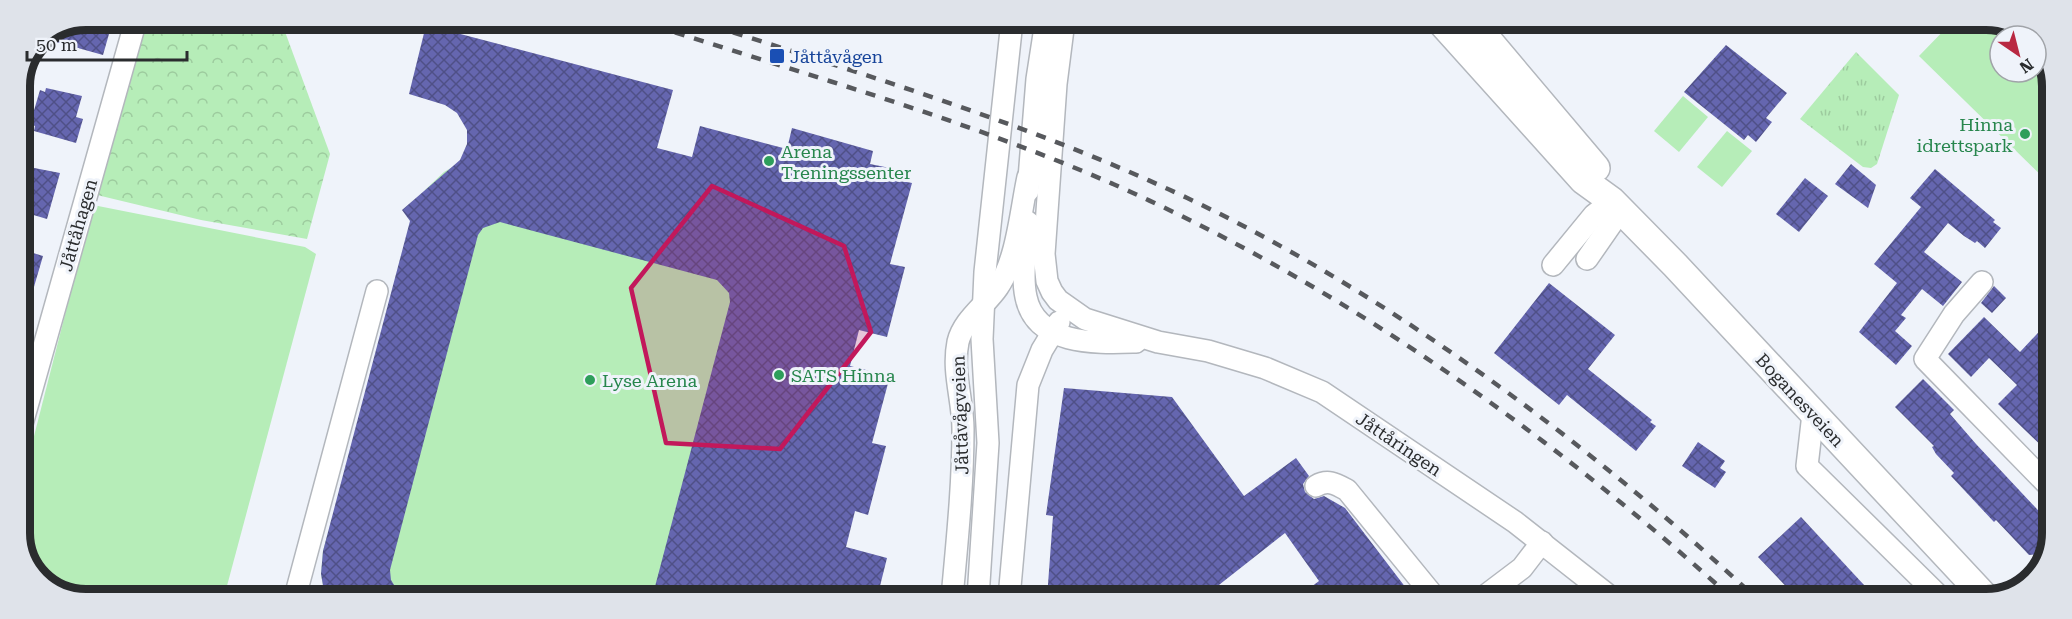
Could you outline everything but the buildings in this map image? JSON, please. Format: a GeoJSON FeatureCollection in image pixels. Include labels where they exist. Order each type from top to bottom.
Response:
{"type":"FeatureCollection","features":[{"type":"Feature","properties":{"kind":"main road","name":"Boganesveien"},"geometry":{"type":"LineString","coordinates":[[1448,30],[1583,180],[1617,206],[1978,589]]}},
{"type":"Feature","properties":{"kind":"main road","name":"Boganesveien"},"geometry":{"type":"LineString","coordinates":[[1480,30],[1597,169],[1617,206]]}},
{"type":"Feature","properties":{"kind":"street","name":"Jåttåhagen"},"geometry":{"type":"LineString","coordinates":[[30,383],[132,30]]}},
{"type":"Feature","properties":{"kind":"street"},"geometry":{"type":"LineString","coordinates":[[979,589],[988,443],[982,339],[984,302],[1011,30]]}},
{"type":"Feature","properties":{"kind":"street","name":"Jåttåvågveien"},"geometry":{"type":"LineString","coordinates":[[1045,30],[1028,177],[1026,299],[1032,314],[1052,333]]}},
{"type":"Feature","properties":{"kind":"street"},"geometry":{"type":"LineString","coordinates":[[1010,589],[1028,385],[1052,333],[1068,308],[1052,292],[1047,281],[1044,254],[1056,84],[1063,30]]}},
{"type":"Feature","properties":{"kind":"street","name":"Jåttåvågveien"},"geometry":{"type":"LineString","coordinates":[[953,589],[962,501],[963,436],[956,358],[959,339],[984,302],[999,287],[1007,269],[1028,177]]}},
{"type":"Feature","properties":{"kind":"street"},"geometry":{"type":"LineString","coordinates":[[1587,259],[1617,206]]}},
{"type":"Feature","properties":{"kind":"street"},"geometry":{"type":"LineString","coordinates":[[1553,265],[1594,215],[1617,206]]}},
{"type":"Feature","properties":{"kind":"street"},"geometry":{"type":"LineString","coordinates":[[1982,282],[1954,314],[1925,359],[2042,479]]}},
{"type":"Feature","properties":{"kind":"street"},"geometry":{"type":"LineString","coordinates":[[297,589],[377,291]]}},
{"type":"Feature","properties":{"kind":"street","name":"Jåttåringen"},"geometry":{"type":"LineString","coordinates":[[1068,308],[1085,319],[1158,342],[1208,351],[1265,368],[1322,392],[1542,542],[1601,589]]}},
{"type":"Feature","properties":{"kind":"street","name":"Jåttåringen"},"geometry":{"type":"LineString","coordinates":[[1052,333],[1077,340],[1101,343],[1158,342]]}},
{"type":"Feature","properties":{"kind":"street"},"geometry":{"type":"LineString","coordinates":[[1813,414],[1807,466],[1932,589]]}},
{"type":"Feature","properties":{"kind":"street"},"geometry":{"type":"LineString","coordinates":[[1316,486],[1323,482],[1347,490],[1428,589]]}},
{"type":"Feature","properties":{"kind":"street"},"geometry":{"type":"LineString","coordinates":[[1494,589],[1522,568],[1542,542]]}},
{"type":"Feature","properties":{"kind":"highlighted area"},"geometry":{"type":"Polygon","coordinates":[[[712,186],[844,246],[871,332],[780,449],[666,443],[631,288],[712,186]]]}},
{"type":"Feature","properties":{"kind":"green space"},"geometry":{"type":"Polygon","coordinates":[[[143,30],[284,30],[330,154],[307,239],[201,220],[97,195],[143,30]]]}},
{"type":"Feature","properties":{"kind":"green space","name":"Hinna idrettspark"},"geometry":{"type":"Polygon","coordinates":[[[1944,30],[1988,30],[1988,84],[2042,84],[2042,176],[1919,56],[1944,30]]]}},
{"type":"Feature","properties":{"kind":"green space"},"geometry":{"type":"Polygon","coordinates":[[[1856,52],[1899,95],[1877,164],[1871,168],[1863,167],[1800,119],[1856,52]]]}},
{"type":"Feature","properties":{"kind":"green space"},"geometry":{"type":"Polygon","coordinates":[[[1683,96],[1708,117],[1679,152],[1654,131],[1683,96]]]}},
{"type":"Feature","properties":{"kind":"green space"},"geometry":{"type":"Polygon","coordinates":[[[1727,131],[1752,151],[1722,187],[1697,167],[1727,131]]]}},
{"type":"Feature","properties":{"kind":"green space","name":"Lyse Arena"},"geometry":{"type":"Polygon","coordinates":[[[461,162],[731,212],[756,589],[324,589],[321,574],[323,551],[425,190],[444,172],[461,162]]]}},
{"type":"Feature","properties":{"kind":"green space"},"geometry":{"type":"Polygon","coordinates":[[[93,205],[305,247],[316,254],[226,589],[79,589],[55,580],[37,561],[31,544],[30,452],[93,205]]]}},
{"type":"Feature","properties":{"kind":"railway"},"geometry":{"type":"LineString","coordinates":[[669,30],[877,96],[996,137],[1113,184],[1198,224],[1280,268],[1361,316],[1439,367],[1516,421],[1590,478],[1663,537],[1722,589]]}},
{"type":"Feature","properties":{"kind":"railway"},"geometry":{"type":"LineString","coordinates":[[726,30],[958,106],[1088,155],[1214,211],[1286,249],[1429,337],[1499,386],[1633,490],[1746,589]]}},
{"type":"Feature","properties":{"kind":"place","name":"Jåttåvågen"},"geometry":{"type":"Point","coordinates":[777,56]}},
{"type":"Feature","properties":{"kind":"place","name":"Hinna idrettspark"},"geometry":{"type":"Point","coordinates":[2025,134]}},
{"type":"Feature","properties":{"kind":"place","name":"Arena Treningssenter"},"geometry":{"type":"Point","coordinates":[769,161]}},
{"type":"Feature","properties":{"kind":"place","name":"SATS Hinna"},"geometry":{"type":"Point","coordinates":[779,375]}},
{"type":"Feature","properties":{"kind":"place","name":"Lyse Arena"},"geometry":{"type":"Point","coordinates":[590,380]}}]}
